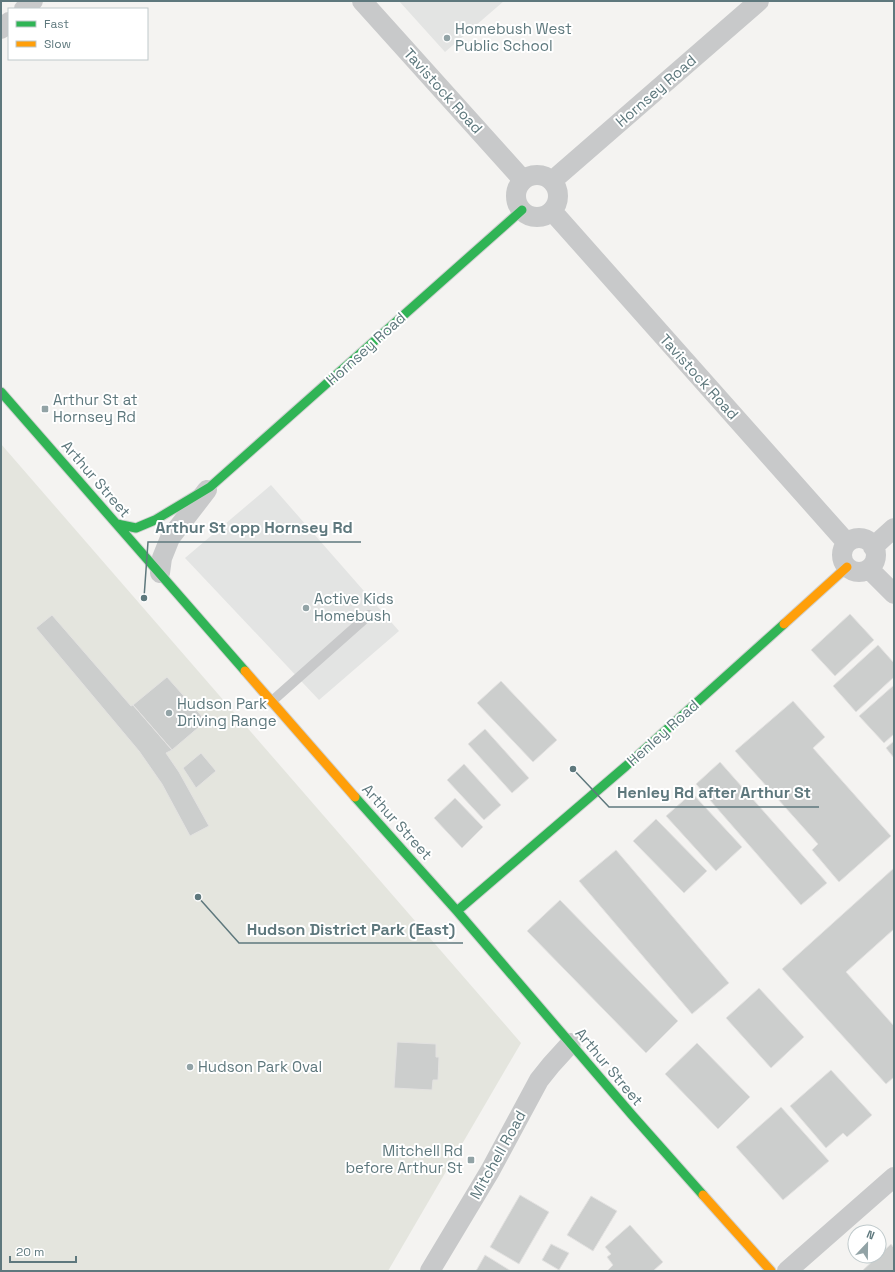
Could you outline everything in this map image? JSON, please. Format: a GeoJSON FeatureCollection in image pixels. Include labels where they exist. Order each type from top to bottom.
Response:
{"type":"FeatureCollection","features":[{"type":"Feature","properties":{"kind":"main road","name":"Hornsey Road"},"geometry":{"type":"LineString","coordinates":[[117,524],[136,528],[155,520],[210,487],[522,210]]}},
{"type":"Feature","properties":{"kind":"main road","name":"Arthur Street"},"geometry":{"type":"LineString","coordinates":[[1,392],[271,702],[457,911],[632,1115],[771,1271]]}},
{"type":"Feature","properties":{"kind":"main road","name":"Henley Road"},"geometry":{"type":"LineString","coordinates":[[457,911],[626,766],[847,567]]}},
{"type":"Feature","properties":{"kind":"street"},"geometry":{"type":"LineString","coordinates":[[25,8],[33,1]]}},
{"type":"Feature","properties":{"kind":"street","name":"Tavistock Road"},"geometry":{"type":"LineString","coordinates":[[362,1],[523,180]]}},
{"type":"Feature","properties":{"kind":"street","name":"Hornsey Road"},"geometry":{"type":"LineString","coordinates":[[552,181],[759,1]]}},
{"type":"Feature","properties":{"kind":"street"},"geometry":{"type":"LineString","coordinates":[[541,175],[552,181],[558,193],[558,200],[552,211],[540,217],[533,217],[522,210],[516,195],[523,180],[528,177],[541,175]]}},
{"type":"Feature","properties":{"kind":"street","name":"Tavistock Road"},"geometry":{"type":"LineString","coordinates":[[552,211],[847,544]]}},
{"type":"Feature","properties":{"kind":"street","name":"Hornsey Road"},"geometry":{"type":"LineString","coordinates":[[160,573],[162,558],[170,538],[210,487]]}},
{"type":"Feature","properties":{"kind":"street"},"geometry":{"type":"LineString","coordinates":[[873,546],[894,528]]}},
{"type":"Feature","properties":{"kind":"street"},"geometry":{"type":"LineString","coordinates":[[859,539],[867,541],[873,546],[875,550],[875,559],[872,566],[869,569],[860,572],[856,572],[847,567],[842,560],[844,547],[847,544],[850,541],[859,539]]}},
{"type":"Feature","properties":{"kind":"street"},"geometry":{"type":"LineString","coordinates":[[869,569],[894,594]]}},
{"type":"Feature","properties":{"kind":"street","name":"Mitchell Road"},"geometry":{"type":"LineString","coordinates":[[430,1271],[490,1171],[539,1080],[571,1043]]}},
{"type":"Feature","properties":{"kind":"street"},"geometry":{"type":"LineString","coordinates":[[786,1271],[894,1177]]}},
{"type":"Feature","properties":{"kind":"lane"},"geometry":{"type":"LineString","coordinates":[[271,702],[369,615]]}},
{"type":"Feature","properties":{"kind":"shaded area","name":"Homebush West Public School"},"geometry":{"type":"Polygon","coordinates":[[[399,1],[504,1],[445,52],[399,1]]]}},
{"type":"Feature","properties":{"kind":"shaded area"},"geometry":{"type":"Polygon","coordinates":[[[1,444],[521,1043],[388,1271],[1,1271],[1,444]]]}},
{"type":"Feature","properties":{"kind":"shaded area","name":"Active Kids Homebush"},"geometry":{"type":"Polygon","coordinates":[[[271,485],[399,631],[319,700],[185,558],[271,485]]]}},
{"type":"Feature","properties":{"kind":"building"},"geometry":{"type":"Polygon","coordinates":[[[850,614],[874,640],[835,676],[811,650],[850,614]]]}},
{"type":"Feature","properties":{"kind":"building"},"geometry":{"type":"Polygon","coordinates":[[[52,615],[131,706],[133,705],[172,750],[166,753],[179,772],[209,826],[190,836],[162,784],[139,751],[36,628],[52,615]]]}},
{"type":"Feature","properties":{"kind":"building"},"geometry":{"type":"Polygon","coordinates":[[[878,645],[894,663],[894,677],[856,712],[833,686],[878,645]]]}},
{"type":"Feature","properties":{"kind":"building","name":"Hudson Park Driving Range"},"geometry":{"type":"Polygon","coordinates":[[[167,677],[206,721],[172,750],[133,705],[167,677]]]}},
{"type":"Feature","properties":{"kind":"building"},"geometry":{"type":"Polygon","coordinates":[[[501,681],[557,740],[533,762],[477,703],[501,681]]]}},
{"type":"Feature","properties":{"kind":"building"},"geometry":{"type":"Polygon","coordinates":[[[894,685],[894,734],[884,743],[859,716],[894,685]]]}},
{"type":"Feature","properties":{"kind":"building"},"geometry":{"type":"Polygon","coordinates":[[[793,701],[825,737],[813,748],[891,836],[839,882],[812,850],[818,844],[735,751],[793,701]]]}},
{"type":"Feature","properties":{"kind":"building"},"geometry":{"type":"Polygon","coordinates":[[[485,729],[529,778],[512,793],[468,744],[485,729]]]}},
{"type":"Feature","properties":{"kind":"building"},"geometry":{"type":"Polygon","coordinates":[[[894,741],[894,758],[886,748],[894,741]]]}},
{"type":"Feature","properties":{"kind":"building"},"geometry":{"type":"Polygon","coordinates":[[[201,753],[216,771],[196,788],[183,768],[201,753]]]}},
{"type":"Feature","properties":{"kind":"building"},"geometry":{"type":"Polygon","coordinates":[[[720,762],[827,883],[801,905],[696,784],[720,762]]]}},
{"type":"Feature","properties":{"kind":"building"},"geometry":{"type":"Polygon","coordinates":[[[464,764],[501,805],[484,820],[447,780],[464,764]]]}},
{"type":"Feature","properties":{"kind":"building"},"geometry":{"type":"Polygon","coordinates":[[[692,793],[742,847],[716,871],[666,816],[692,793]]]}},
{"type":"Feature","properties":{"kind":"building"},"geometry":{"type":"Polygon","coordinates":[[[455,798],[483,827],[462,848],[434,818],[455,798]]]}},
{"type":"Feature","properties":{"kind":"building"},"geometry":{"type":"Polygon","coordinates":[[[656,819],[707,871],[684,893],[633,841],[656,819]]]}},
{"type":"Feature","properties":{"kind":"building"},"geometry":{"type":"Polygon","coordinates":[[[616,850],[729,983],[692,1014],[579,881],[616,850]]]}},
{"type":"Feature","properties":{"kind":"building"},"geometry":{"type":"Polygon","coordinates":[[[894,868],[894,929],[846,972],[894,1026],[894,1077],[886,1084],[782,969],[894,868]]]}},
{"type":"Feature","properties":{"kind":"building"},"geometry":{"type":"Polygon","coordinates":[[[560,900],[678,1021],[646,1053],[527,931],[560,900]]]}},
{"type":"Feature","properties":{"kind":"building"},"geometry":{"type":"Polygon","coordinates":[[[759,988],[804,1037],[771,1068],[726,1018],[759,988]]]}},
{"type":"Feature","properties":{"kind":"building"},"geometry":{"type":"Polygon","coordinates":[[[397,1042],[436,1044],[436,1057],[439,1057],[438,1080],[433,1080],[432,1090],[394,1088],[397,1042]]]}},
{"type":"Feature","properties":{"kind":"building"},"geometry":{"type":"Polygon","coordinates":[[[697,1043],[750,1097],[718,1129],[665,1074],[697,1043]]]}},
{"type":"Feature","properties":{"kind":"building"},"geometry":{"type":"Polygon","coordinates":[[[831,1070],[872,1115],[847,1137],[843,1133],[826,1148],[790,1106],[831,1070]]]}},
{"type":"Feature","properties":{"kind":"building"},"geometry":{"type":"Polygon","coordinates":[[[781,1107],[829,1161],[783,1200],[736,1147],[781,1107]]]}},
{"type":"Feature","properties":{"kind":"building"},"geometry":{"type":"Polygon","coordinates":[[[520,1195],[549,1212],[519,1264],[490,1247],[520,1195]]]}},
{"type":"Feature","properties":{"kind":"building"},"geometry":{"type":"Polygon","coordinates":[[[591,1196],[617,1211],[593,1251],[567,1235],[591,1196]]]}},
{"type":"Feature","properties":{"kind":"building"},"geometry":{"type":"Polygon","coordinates":[[[630,1225],[663,1262],[653,1271],[607,1271],[613,1265],[607,1257],[611,1254],[605,1247],[630,1225]]]}},
{"type":"Feature","properties":{"kind":"building"},"geometry":{"type":"Polygon","coordinates":[[[551,1244],[569,1253],[559,1270],[542,1260],[551,1244]]]}},
{"type":"Feature","properties":{"kind":"building"},"geometry":{"type":"Polygon","coordinates":[[[891,1244],[894,1248],[894,1271],[862,1271],[870,1264],[887,1264],[887,1248],[891,1244]]]}},
{"type":"Feature","properties":{"kind":"building"},"geometry":{"type":"Polygon","coordinates":[[[485,1255],[511,1271],[476,1271],[485,1255]]]}},
{"type":"Feature","properties":{"kind":"traffic: fast"},"geometry":{"type":"LineString","coordinates":[[117,524],[136,528],[155,520],[210,487],[522,210]]}},
{"type":"Feature","properties":{"kind":"traffic: fast"},"geometry":{"type":"LineString","coordinates":[[1,392],[245,671]]}},
{"type":"Feature","properties":{"kind":"traffic: fast"},"geometry":{"type":"LineString","coordinates":[[457,911],[626,766],[784,624]]}},
{"type":"Feature","properties":{"kind":"traffic: fast"},"geometry":{"type":"LineString","coordinates":[[355,797],[457,911],[632,1115],[703,1195]]}},
{"type":"Feature","properties":{"kind":"traffic: slow"},"geometry":{"type":"LineString","coordinates":[[784,624],[847,567]]}},
{"type":"Feature","properties":{"kind":"traffic: slow"},"geometry":{"type":"LineString","coordinates":[[245,671],[355,797]]}},
{"type":"Feature","properties":{"kind":"traffic: slow"},"geometry":{"type":"LineString","coordinates":[[703,1195],[771,1271]]}},
{"type":"Feature","properties":{"kind":"place","name":"Homebush West Public School"},"geometry":{"type":"Point","coordinates":[447,38]}},
{"type":"Feature","properties":{"kind":"place","name":"Arthur St at Hornsey Rd"},"geometry":{"type":"Point","coordinates":[45,409]}},
{"type":"Feature","properties":{"kind":"place","name":"Arthur St opp Hornsey Rd"},"geometry":{"type":"Point","coordinates":[144,598]}},
{"type":"Feature","properties":{"kind":"place","name":"Active Kids Homebush"},"geometry":{"type":"Point","coordinates":[306,608]}},
{"type":"Feature","properties":{"kind":"place","name":"Hudson Park Driving Range"},"geometry":{"type":"Point","coordinates":[169,713]}},
{"type":"Feature","properties":{"kind":"place","name":"Henley Rd after Arthur St"},"geometry":{"type":"Point","coordinates":[573,769]}},
{"type":"Feature","properties":{"kind":"place","name":"Hudson District Park (East)"},"geometry":{"type":"Point","coordinates":[198,897]}},
{"type":"Feature","properties":{"kind":"place","name":"Hudson Park Oval"},"geometry":{"type":"Point","coordinates":[190,1067]}},
{"type":"Feature","properties":{"kind":"place","name":"Mitchell Rd before Arthur St"},"geometry":{"type":"Point","coordinates":[471,1160]}}]}
